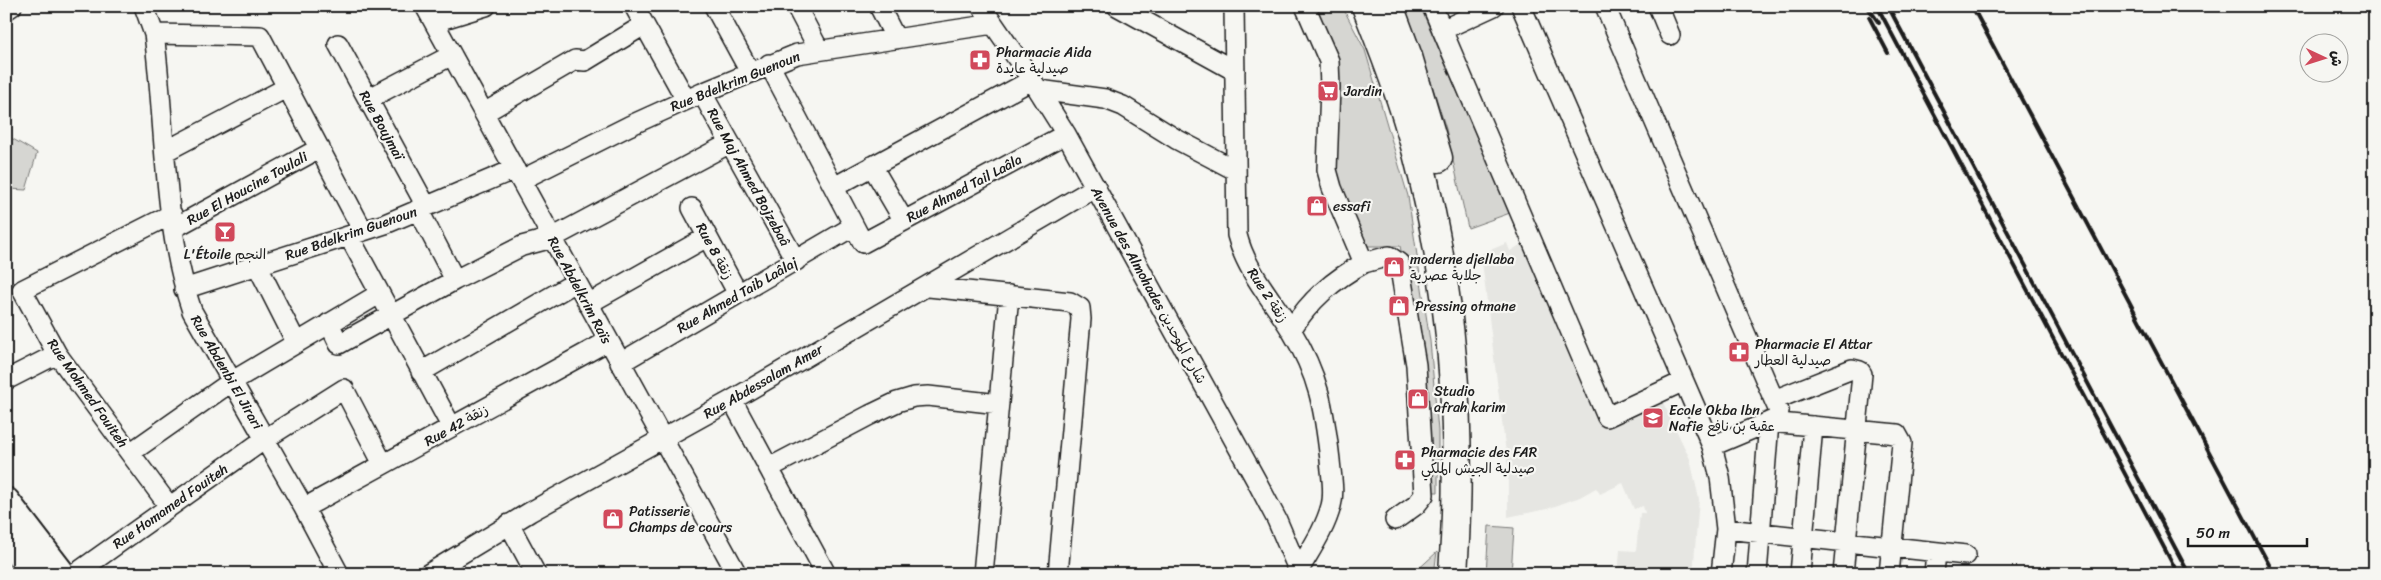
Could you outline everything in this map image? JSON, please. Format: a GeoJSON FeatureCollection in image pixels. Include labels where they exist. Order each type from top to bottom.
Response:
{"type":"FeatureCollection","features":[{"type":"Feature","properties":{"kind":"main road"},"geometry":{"type":"LineString","coordinates":[[1366,6],[1390,67],[1417,152],[1431,210],[1442,276],[1455,394],[1457,498],[1453,574]]}},
{"type":"Feature","properties":{"kind":"main road"},"geometry":{"type":"LineString","coordinates":[[1389,6],[1408,57],[1435,146],[1448,204],[1460,274],[1472,385],[1476,462],[1470,574]]}},
{"type":"Feature","properties":{"kind":"street"},"geometry":{"type":"LineString","coordinates":[[6,10],[12,6]]}},
{"type":"Feature","properties":{"kind":"street","name":"Rue Abdenbi El Jirari"},"geometry":{"type":"LineString","coordinates":[[144,6],[154,34],[173,221],[184,289],[192,311],[304,508],[339,574]]}},
{"type":"Feature","properties":{"kind":"street"},"geometry":{"type":"LineString","coordinates":[[429,14],[486,6]]}},
{"type":"Feature","properties":{"kind":"street","name":"Rue Maj Ahmed Bojzebaâ"},"geometry":{"type":"LineString","coordinates":[[634,6],[644,25],[730,143],[796,261]]}},
{"type":"Feature","properties":{"kind":"street"},"geometry":{"type":"LineString","coordinates":[[714,6],[750,72]]}},
{"type":"Feature","properties":{"kind":"street"},"geometry":{"type":"LineString","coordinates":[[796,6],[819,50]]}},
{"type":"Feature","properties":{"kind":"street"},"geometry":{"type":"LineString","coordinates":[[879,6],[896,39]]}},
{"type":"Feature","properties":{"kind":"street","name":"Avenue des Almohades شارع الموحدين"},"geometry":{"type":"LineString","coordinates":[[981,6],[1035,85],[1096,187],[1260,488],[1300,572]]}},
{"type":"Feature","properties":{"kind":"street"},"geometry":{"type":"LineString","coordinates":[[1117,6],[1143,14],[1235,71]]}},
{"type":"Feature","properties":{"kind":"street","name":"Rue 2 زنقة"},"geometry":{"type":"LineString","coordinates":[[1234,6],[1235,170],[1237,235],[1240,250],[1291,330],[1311,366],[1324,409],[1332,480],[1332,503],[1326,523],[1300,572]]}},
{"type":"Feature","properties":{"kind":"street"},"geometry":{"type":"LineString","coordinates":[[1305,6],[1328,61],[1330,87],[1328,170],[1332,188],[1364,263]]}},
{"type":"Feature","properties":{"kind":"street"},"geometry":{"type":"LineString","coordinates":[[1432,6],[1606,417],[1682,382]]}},
{"type":"Feature","properties":{"kind":"street"},"geometry":{"type":"LineString","coordinates":[[1442,30],[1494,6]]}},
{"type":"Feature","properties":{"kind":"street"},"geometry":{"type":"LineString","coordinates":[[1521,6],[1682,382],[1712,446],[1720,478],[1726,528],[1721,574]]}},
{"type":"Feature","properties":{"kind":"street"},"geometry":{"type":"LineString","coordinates":[[1605,6],[1777,416],[1760,532],[1756,574]]}},
{"type":"Feature","properties":{"kind":"street"},"geometry":{"type":"LineString","coordinates":[[1658,6],[1670,35]]}},
{"type":"Feature","properties":{"kind":"street","name":"Rue Abdelkrim Raïs"},"geometry":{"type":"LineString","coordinates":[[429,14],[737,574]]}},
{"type":"Feature","properties":{"kind":"street","name":"Rue Bdelkrim Guenoun"},"geometry":{"type":"LineString","coordinates":[[184,289],[356,233],[469,190],[518,175],[694,96],[796,54],[993,24]]}},
{"type":"Feature","properties":{"kind":"street"},"geometry":{"type":"LineString","coordinates":[[484,113],[575,60],[585,61],[644,25]]}},
{"type":"Feature","properties":{"kind":"street","name":"Rue El Houcine Toulali"},"geometry":{"type":"LineString","coordinates":[[154,34],[260,36],[286,88],[320,148],[356,233],[379,294],[451,426]]}},
{"type":"Feature","properties":{"kind":"street","name":"Rue Boujmaï"},"geometry":{"type":"LineString","coordinates":[[338,44],[368,99],[456,280]]}},
{"type":"Feature","properties":{"kind":"street"},"geometry":{"type":"LineString","coordinates":[[368,99],[452,55]]}},
{"type":"Feature","properties":{"kind":"street"},"geometry":{"type":"LineString","coordinates":[[769,64],[854,226]]}},
{"type":"Feature","properties":{"kind":"street"},"geometry":{"type":"LineString","coordinates":[[834,187],[872,166],[1035,85],[1105,99],[1123,106],[1176,139],[1235,170]]}},
{"type":"Feature","properties":{"kind":"street"},"geometry":{"type":"LineString","coordinates":[[166,151],[286,88]]}},
{"type":"Feature","properties":{"kind":"street","name":"Rue Ahmed Tail Laâla"},"geometry":{"type":"LineString","coordinates":[[854,226],[863,243],[1066,134]]}},
{"type":"Feature","properties":{"kind":"street"},"geometry":{"type":"LineString","coordinates":[[329,323],[339,344],[522,246],[552,238],[730,143]]}},
{"type":"Feature","properties":{"kind":"street","name":"Rue El Houcine Toulali"},"geometry":{"type":"LineString","coordinates":[[173,221],[320,148]]}},
{"type":"Feature","properties":{"kind":"street"},"geometry":{"type":"LineString","coordinates":[[872,166],[904,221]]}},
{"type":"Feature","properties":{"kind":"street","name":"Rue Abdessalam Amer"},"geometry":{"type":"LineString","coordinates":[[428,574],[510,524],[732,400],[928,287],[1096,187]]}},
{"type":"Feature","properties":{"kind":"street","name":"Rue 8 زنقة"},"geometry":{"type":"LineString","coordinates":[[692,208],[738,294]]}},
{"type":"Feature","properties":{"kind":"street","name":"Rue Mohmed Fouiteh"},"geometry":{"type":"LineString","coordinates":[[169,506],[57,354],[22,290],[173,221]]}},
{"type":"Feature","properties":{"kind":"street","name":"Rue Ahmed Taib Laâlaj"},"geometry":{"type":"LineString","coordinates":[[620,363],[854,226]]}},
{"type":"Feature","properties":{"kind":"street"},"geometry":{"type":"LineString","coordinates":[[588,304],[707,237]]}},
{"type":"Feature","properties":{"kind":"street"},"geometry":{"type":"LineString","coordinates":[[1291,330],[1302,312],[1328,286],[1364,263],[1390,256],[1399,263],[1416,366],[1424,495],[1416,505],[1395,520]]}},
{"type":"Feature","properties":{"kind":"street"},"geometry":{"type":"LineString","coordinates":[[257,265],[296,342]]}},
{"type":"Feature","properties":{"kind":"street"},"geometry":{"type":"LineString","coordinates":[[421,372],[576,282]]}},
{"type":"Feature","properties":{"kind":"street"},"geometry":{"type":"LineString","coordinates":[[928,287],[1070,302],[1080,308],[1058,574]]}},
{"type":"Feature","properties":{"kind":"street"},"geometry":{"type":"LineString","coordinates":[[130,453],[231,382],[379,294]]}},
{"type":"Feature","properties":{"kind":"street"},"geometry":{"type":"LineString","coordinates":[[983,574],[1009,295]]}},
{"type":"Feature","properties":{"kind":"street","name":"Rue 42 زنقة"},"geometry":{"type":"LineString","coordinates":[[304,508],[608,341]]}},
{"type":"Feature","properties":{"kind":"street"},"geometry":{"type":"LineString","coordinates":[[6,380],[57,354]]}},
{"type":"Feature","properties":{"kind":"street"},"geometry":{"type":"LineString","coordinates":[[1712,446],[1777,416],[1857,369],[1862,374],[1843,574]]}},
{"type":"Feature","properties":{"kind":"street","name":"Rue Homamed Fouiteh"},"geometry":{"type":"LineString","coordinates":[[75,574],[265,439],[344,389],[383,464]]}},
{"type":"Feature","properties":{"kind":"street"},"geometry":{"type":"LineString","coordinates":[[769,468],[870,415],[897,402],[914,397],[928,396],[999,404]]}},
{"type":"Feature","properties":{"kind":"street"},"geometry":{"type":"LineString","coordinates":[[732,400],[826,574]]}},
{"type":"Feature","properties":{"kind":"street"},"geometry":{"type":"LineString","coordinates":[[1777,416],[1813,426],[1894,432],[1902,443],[1889,574]]}},
{"type":"Feature","properties":{"kind":"street"},"geometry":{"type":"LineString","coordinates":[[1800,574],[1813,426]]}},
{"type":"Feature","properties":{"kind":"street"},"geometry":{"type":"LineString","coordinates":[[6,501],[20,552],[62,574]]}},
{"type":"Feature","properties":{"kind":"street"},"geometry":{"type":"LineString","coordinates":[[510,524],[536,574]]}},
{"type":"Feature","properties":{"kind":"street"},"geometry":{"type":"LineString","coordinates":[[1726,528],[1966,554]]}},
{"type":"Feature","properties":{"kind":"street"},"geometry":{"type":"LineString","coordinates":[[1934,574],[1936,552]]}},
{"type":"Feature","properties":{"kind":"shaded area"},"geometry":{"type":"Polygon","coordinates":[[[1310,6],[1342,6],[1365,50],[1408,196],[1430,341],[1438,431],[1438,492],[1431,492],[1416,317],[1400,246],[1368,246],[1336,190],[1336,63],[1310,6]]]}},
{"type":"Feature","properties":{"kind":"shaded area"},"geometry":{"type":"Polygon","coordinates":[[[1402,6],[1420,6],[1510,213],[1468,228],[1446,129],[1428,72],[1402,6]]]}},
{"type":"Feature","properties":{"kind":"shaded area"},"geometry":{"type":"Polygon","coordinates":[[[6,135],[37,153],[26,190],[9,189],[6,179],[6,135]]]}},
{"type":"Feature","properties":{"kind":"shaded area"},"geometry":{"type":"Polygon","coordinates":[[[1525,242],[1600,425],[1660,396],[1690,459],[1699,499],[1693,574],[1618,574],[1620,550],[1636,551],[1640,513],[1645,513],[1643,506],[1634,509],[1623,483],[1600,494],[1596,488],[1580,497],[1547,509],[1508,517],[1508,469],[1481,254],[1507,243],[1510,251],[1525,242]]]}},
{"type":"Feature","properties":{"kind":"shaded area"},"geometry":{"type":"Polygon","coordinates":[[[1489,526],[1514,528],[1511,574],[1486,574],[1489,526]]]}},
{"type":"Feature","properties":{"kind":"shaded area"},"geometry":{"type":"Polygon","coordinates":[[[1437,552],[1434,574],[1414,574],[1414,573],[1437,552]]]}},
{"type":"Feature","properties":{"kind":"railway"},"geometry":{"type":"LineString","coordinates":[[1867,6],[1879,23]]}},
{"type":"Feature","properties":{"kind":"railway"},"geometry":{"type":"LineString","coordinates":[[1877,6],[2178,574]]}},
{"type":"Feature","properties":{"kind":"railway"},"geometry":{"type":"LineString","coordinates":[[1888,6],[2189,574]]}},
{"type":"Feature","properties":{"kind":"railway"},"geometry":{"type":"LineString","coordinates":[[1972,6],[2274,574]]}},
{"type":"Feature","properties":{"kind":"railway"},"geometry":{"type":"LineString","coordinates":[[1869,17],[1888,53]]}},
{"type":"Feature","properties":{"kind":"place","name":"Pharmacie Aida صيدلية عايدة"},"geometry":{"type":"Point","coordinates":[980,60]}},
{"type":"Feature","properties":{"kind":"place","name":"Jardin"},"geometry":{"type":"Point","coordinates":[1328,91]}},
{"type":"Feature","properties":{"kind":"place","name":"essafi"},"geometry":{"type":"Point","coordinates":[1317,206]}},
{"type":"Feature","properties":{"kind":"place","name":"L'Étoile النجم"},"geometry":{"type":"Point","coordinates":[225,232]}},
{"type":"Feature","properties":{"kind":"place","name":"moderne djellaba جلابة عصرية"},"geometry":{"type":"Point","coordinates":[1394,267]}},
{"type":"Feature","properties":{"kind":"place","name":"Pressing otmane"},"geometry":{"type":"Point","coordinates":[1399,306]}},
{"type":"Feature","properties":{"kind":"place","name":"Pharmacie El Attar صيدلية العطار"},"geometry":{"type":"Point","coordinates":[1739,352]}},
{"type":"Feature","properties":{"kind":"place","name":"Studio afrah karim"},"geometry":{"type":"Point","coordinates":[1418,399]}},
{"type":"Feature","properties":{"kind":"place","name":"Ecole Okba Ibn Nafie عقبة بن نافع"},"geometry":{"type":"Point","coordinates":[1653,418]}},
{"type":"Feature","properties":{"kind":"place","name":"Pharmacie des FAR صيدلية الجيش الملكي"},"geometry":{"type":"Point","coordinates":[1405,460]}},
{"type":"Feature","properties":{"kind":"place","name":"Patisserie Champs de cours"},"geometry":{"type":"Point","coordinates":[613,519]}}]}
